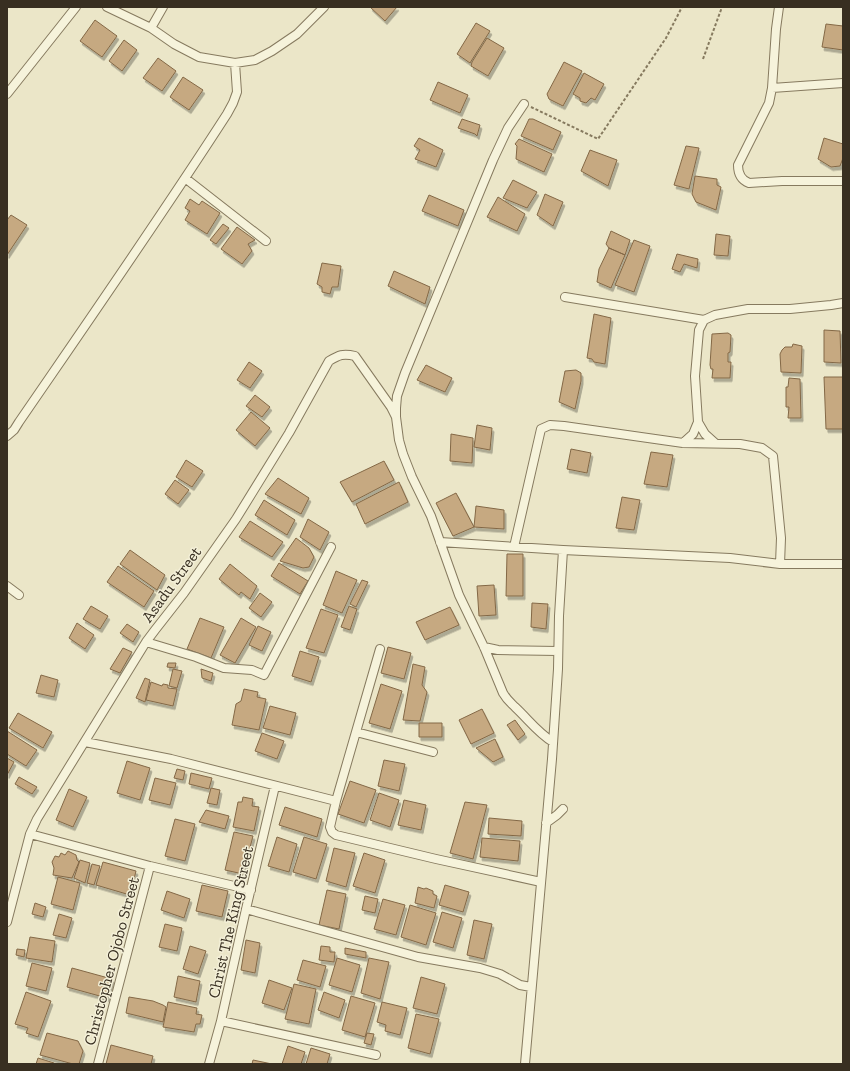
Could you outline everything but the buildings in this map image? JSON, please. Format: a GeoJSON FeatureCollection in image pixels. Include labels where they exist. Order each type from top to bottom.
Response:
{"type":"FeatureCollection","features":[{"type":"Feature","properties":{"kind":"street"},"geometry":{"type":"LineString","coordinates":[[7,94],[76,7]]}},
{"type":"Feature","properties":{"kind":"street"},"geometry":{"type":"LineString","coordinates":[[108,7],[151,28],[174,44],[199,57],[235,63],[255,60],[272,51],[297,34],[324,7]]}},
{"type":"Feature","properties":{"kind":"street"},"geometry":{"type":"LineString","coordinates":[[151,28],[163,7]]}},
{"type":"Feature","properties":{"kind":"street"},"geometry":{"type":"LineString","coordinates":[[779,7],[772,88],[769,103],[738,165],[738,171],[744,181],[749,183],[782,181],[843,181]]}},
{"type":"Feature","properties":{"kind":"street"},"geometry":{"type":"LineString","coordinates":[[7,436],[14,430],[185,178],[233,103],[237,92],[235,63]]}},
{"type":"Feature","properties":{"kind":"street"},"geometry":{"type":"LineString","coordinates":[[772,88],[843,83]]}},
{"type":"Feature","properties":{"kind":"street"},"geometry":{"type":"LineString","coordinates":[[524,104],[508,128],[493,160],[405,374],[397,396],[396,417],[402,454],[431,516],[459,595],[507,700],[515,706],[542,735],[553,742]]}},
{"type":"Feature","properties":{"kind":"street"},"geometry":{"type":"LineString","coordinates":[[185,178],[266,241]]}},
{"type":"Feature","properties":{"kind":"street"},"geometry":{"type":"LineString","coordinates":[[565,297],[704,320],[715,315],[748,309],[790,309],[843,303]]}},
{"type":"Feature","properties":{"kind":"street"},"geometry":{"type":"LineString","coordinates":[[682,443],[693,434],[698,422],[695,376],[699,330],[704,320]]}},
{"type":"Feature","properties":{"kind":"street","name":"Asadu Street"},"geometry":{"type":"LineString","coordinates":[[7,922],[30,834],[37,818],[146,642],[184,593],[236,518],[289,434],[329,361],[339,355],[346,354],[355,356],[391,407],[396,417]]}},
{"type":"Feature","properties":{"kind":"street"},"geometry":{"type":"LineString","coordinates":[[698,422],[705,434],[715,444]]}},
{"type":"Feature","properties":{"kind":"street"},"geometry":{"type":"LineString","coordinates":[[514,547],[541,429],[550,425],[682,443],[740,444],[762,448],[773,456],[781,538],[780,564]]}},
{"type":"Feature","properties":{"kind":"street"},"geometry":{"type":"LineString","coordinates":[[440,542],[563,550],[730,558],[780,564],[843,564]]}},
{"type":"Feature","properties":{"kind":"street"},"geometry":{"type":"LineString","coordinates":[[146,642],[196,657],[224,668],[252,670],[264,675],[331,547]]}},
{"type":"Feature","properties":{"kind":"street"},"geometry":{"type":"LineString","coordinates":[[525,1064],[553,742],[563,550]]}},
{"type":"Feature","properties":{"kind":"street"},"geometry":{"type":"LineString","coordinates":[[7,586],[19,595]]}},
{"type":"Feature","properties":{"kind":"street"},"geometry":{"type":"LineString","coordinates":[[484,647],[498,650],[558,651]]}},
{"type":"Feature","properties":{"kind":"street"},"geometry":{"type":"LineString","coordinates":[[380,649],[336,802],[330,827],[332,832],[336,835],[428,858],[541,882]]}},
{"type":"Feature","properties":{"kind":"street"},"geometry":{"type":"LineString","coordinates":[[356,732],[433,752]]}},
{"type":"Feature","properties":{"kind":"street"},"geometry":{"type":"LineString","coordinates":[[85,742],[171,759],[336,802]]}},
{"type":"Feature","properties":{"kind":"street","name":"Christ The King Street"},"geometry":{"type":"LineString","coordinates":[[209,1064],[221,1021],[275,786]]}},
{"type":"Feature","properties":{"kind":"street"},"geometry":{"type":"LineString","coordinates":[[546,823],[563,809]]}},
{"type":"Feature","properties":{"kind":"street"},"geometry":{"type":"LineString","coordinates":[[30,834],[150,866],[251,890]]}},
{"type":"Feature","properties":{"kind":"street","name":"Christopher Ojobo Street"},"geometry":{"type":"LineString","coordinates":[[98,1064],[150,866]]}},
{"type":"Feature","properties":{"kind":"street"},"geometry":{"type":"LineString","coordinates":[[246,909],[418,957],[480,968],[500,974],[520,985],[531,987]]}},
{"type":"Feature","properties":{"kind":"street"},"geometry":{"type":"LineString","coordinates":[[221,1021],[376,1055]]}},
{"type":"Feature","properties":{"kind":"path"},"geometry":{"type":"LineString","coordinates":[[524,104],[598,138],[666,38],[682,7]]}},
{"type":"Feature","properties":{"kind":"path"},"geometry":{"type":"LineString","coordinates":[[703,59],[722,7]]}}]}
